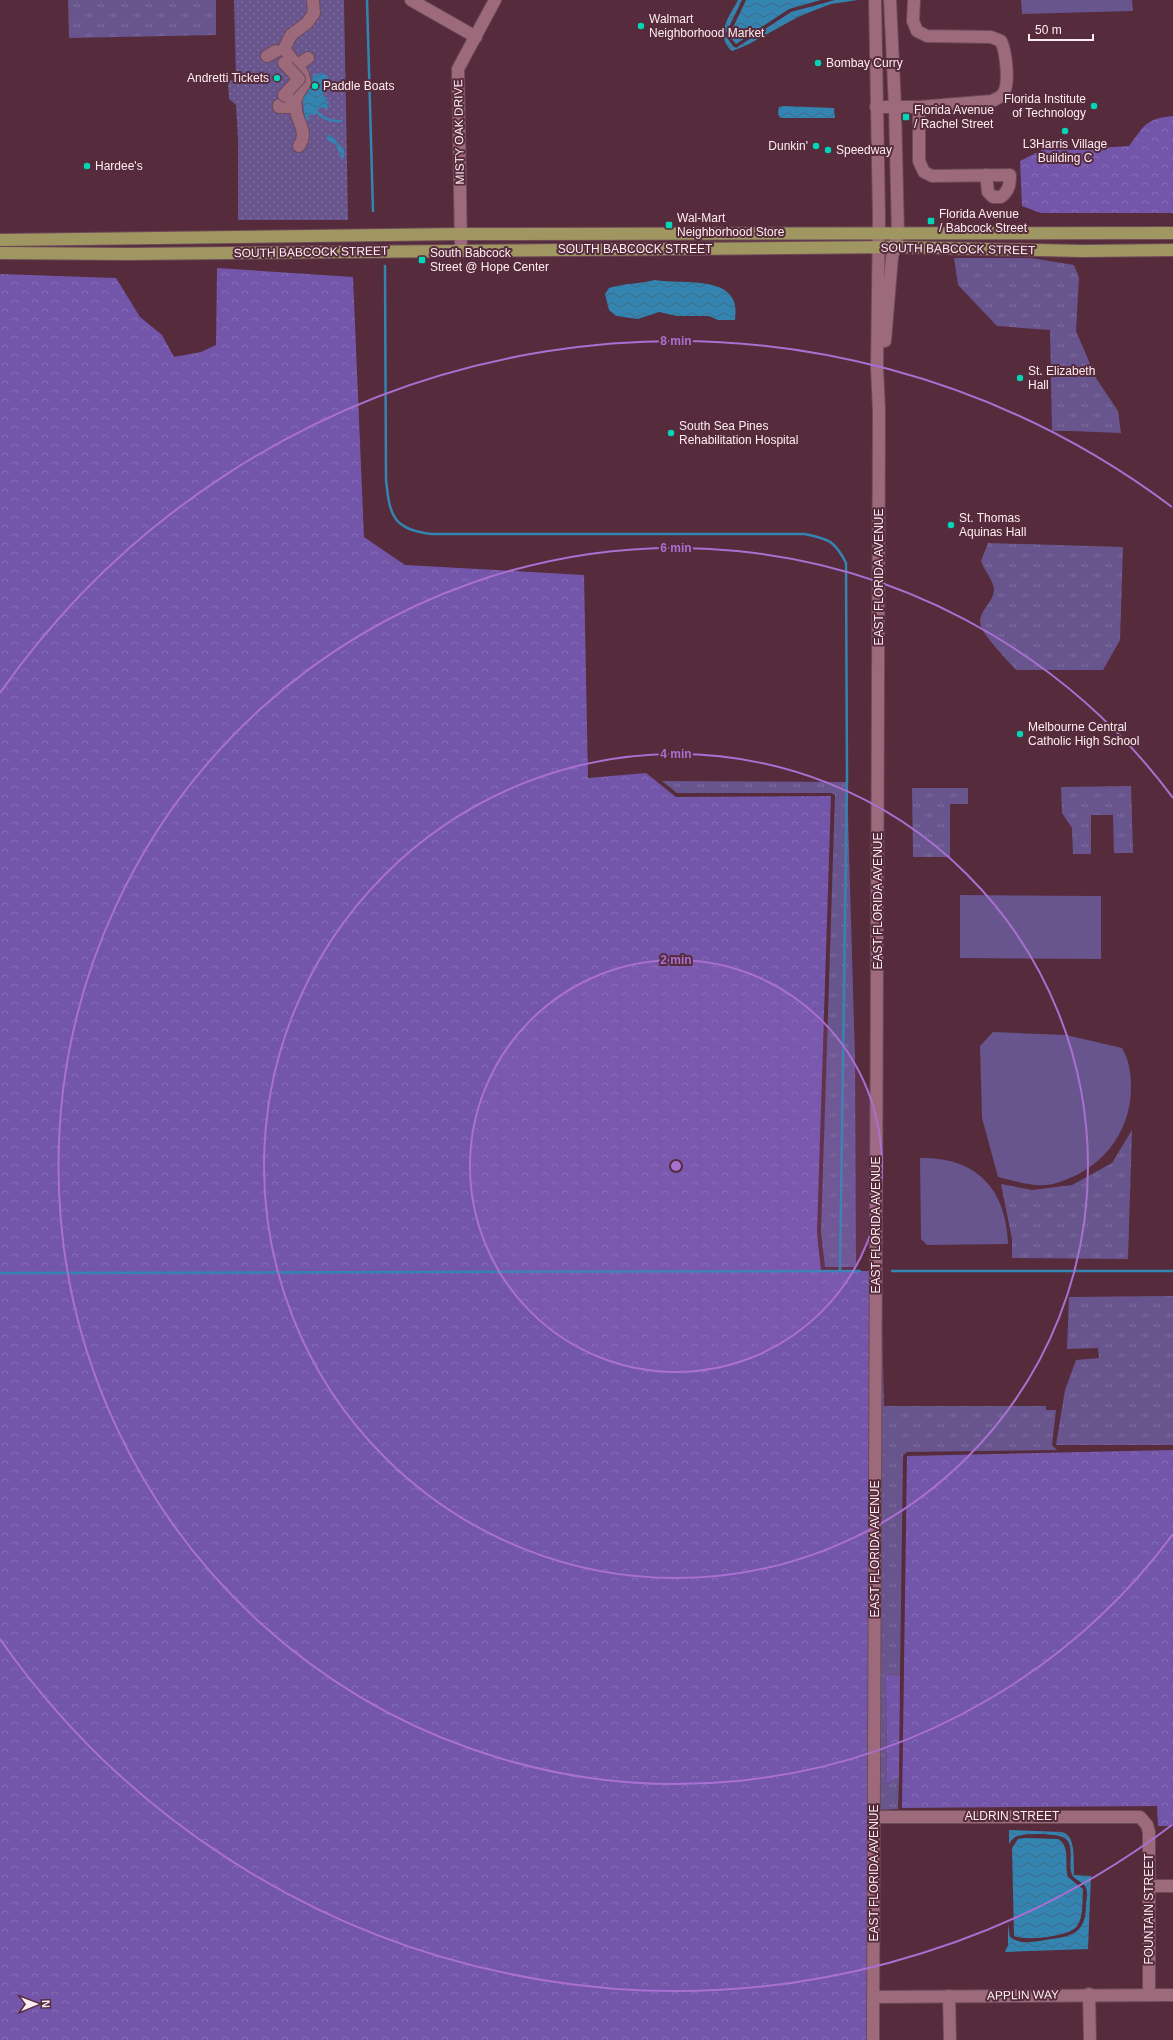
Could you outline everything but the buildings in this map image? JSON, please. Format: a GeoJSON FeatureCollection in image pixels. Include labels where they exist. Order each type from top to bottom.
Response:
{"type":"FeatureCollection","features":[{"type":"Feature","properties":{"kind":"main road","name":"SOUTH BABCOCK STREET"},"geometry":{"type":"LineString","coordinates":[[0,240],[460,234],[1173,233]]}},
{"type":"Feature","properties":{"kind":"main road","name":"SOUTH BABCOCK STREET"},"geometry":{"type":"LineString","coordinates":[[0,253],[128,254],[894,247],[1082,251],[1173,250]]}},
{"type":"Feature","properties":{"kind":"street"},"geometry":{"type":"LineString","coordinates":[[296,107],[279,107],[284,95],[299,79],[284,63],[283,57],[291,35],[307,23],[314,13],[313,0]]}},
{"type":"Feature","properties":{"kind":"street"},"geometry":{"type":"LineString","coordinates":[[411,0],[476,37]]}},
{"type":"Feature","properties":{"kind":"street","name":"MISTY OAK DRIVE"},"geometry":{"type":"LineString","coordinates":[[461,250],[458,69],[495,0]]}},
{"type":"Feature","properties":{"kind":"street","name":"EAST FLORIDA AVENUE"},"geometry":{"type":"LineString","coordinates":[[873,2040],[879,411],[877,368],[880,248],[875,0]]}},
{"type":"Feature","properties":{"kind":"street","name":"EAST FLORIDA AVENUE"},"geometry":{"type":"LineString","coordinates":[[879,411],[894,247],[898,234],[896,107],[890,0]]}},
{"type":"Feature","properties":{"kind":"street"},"geometry":{"type":"LineString","coordinates":[[876,107],[919,107],[992,101],[1002,96],[1006,87],[1005,50],[1001,40],[990,37],[926,36],[917,32],[913,21],[914,0]]}},
{"type":"Feature","properties":{"kind":"street"},"geometry":{"type":"LineString","coordinates":[[283,57],[308,58]]}},
{"type":"Feature","properties":{"kind":"street"},"geometry":{"type":"LineString","coordinates":[[283,57],[303,74],[305,83],[297,94],[296,107],[303,124],[303,140],[298,146]]}},
{"type":"Feature","properties":{"kind":"street"},"geometry":{"type":"LineString","coordinates":[[919,107],[919,161],[924,172],[932,176],[986,175]]}},
{"type":"Feature","properties":{"kind":"street","name":"ALDRIN STREET"},"geometry":{"type":"LineString","coordinates":[[874,1817],[1133,1816],[1140,1817],[1147,1825]]}},
{"type":"Feature","properties":{"kind":"street","name":"FOUNTAIN STREET"},"geometry":{"type":"LineString","coordinates":[[1147,1825],[1149,1832],[1150,1994]]}},
{"type":"Feature","properties":{"kind":"street"},"geometry":{"type":"LineString","coordinates":[[1149,1886],[1173,1886]]}},
{"type":"Feature","properties":{"kind":"street"},"geometry":{"type":"LineString","coordinates":[[1089,1994],[1090,2040]]}},
{"type":"Feature","properties":{"kind":"street","name":"APPLIN WAY"},"geometry":{"type":"LineString","coordinates":[[874,1998],[1089,1994],[1173,1995]]}},
{"type":"Feature","properties":{"kind":"street"},"geometry":{"type":"LineString","coordinates":[[950,1996],[950,2040]]}},
{"type":"Feature","properties":{"kind":"green space"},"geometry":{"type":"Polygon","coordinates":[[[68,0],[216,0],[216,35],[69,38],[68,0]]]}},
{"type":"Feature","properties":{"kind":"green space"},"geometry":{"type":"Polygon","coordinates":[[[234,0],[344,0],[348,220],[238,220],[238,139],[236,105],[229,99],[228,81],[236,79],[234,0]]]}},
{"type":"Feature","properties":{"kind":"green space"},"geometry":{"type":"Polygon","coordinates":[[[1021,0],[1132,0],[1133,11],[1022,14],[1021,0]]]}},
{"type":"Feature","properties":{"kind":"green space"},"geometry":{"type":"Polygon","coordinates":[[[1173,116],[1173,213],[1041,213],[1022,206],[1020,161],[1050,146],[1068,150],[1129,146],[1146,124],[1157,119],[1173,116]]]}},
{"type":"Feature","properties":{"kind":"green space"},"geometry":{"type":"Polygon","coordinates":[[[954,258],[1031,258],[1074,265],[1079,277],[1076,331],[1096,378],[1118,411],[1121,433],[1052,431],[1050,330],[997,326],[958,285],[954,258]]]}},
{"type":"Feature","properties":{"kind":"green space"},"geometry":{"type":"Polygon","coordinates":[[[217,268],[353,277],[364,537],[405,565],[584,575],[588,778],[646,773],[676,797],[831,796],[817,1233],[821,1271],[876,1271],[873,2040],[0,2040],[0,274],[116,278],[140,317],[162,335],[174,357],[201,352],[216,345],[217,268]]]}},
{"type":"Feature","properties":{"kind":"green space"},"geometry":{"type":"Polygon","coordinates":[[[988,543],[1123,547],[1120,640],[1103,670],[1016,670],[988,638],[980,623],[982,613],[991,599],[994,589],[981,561],[988,543]]]}},
{"type":"Feature","properties":{"kind":"green space"},"geometry":{"type":"Polygon","coordinates":[[[662,781],[847,782],[855,1058],[856,1267],[825,1267],[821,1232],[835,795],[831,793],[677,793],[662,781]]]}},
{"type":"Feature","properties":{"kind":"green space"},"geometry":{"type":"Polygon","coordinates":[[[1131,786],[1133,853],[1114,853],[1113,815],[1091,815],[1091,854],[1073,854],[1072,828],[1062,813],[1061,787],[1131,786]]]}},
{"type":"Feature","properties":{"kind":"green space"},"geometry":{"type":"Polygon","coordinates":[[[912,788],[968,788],[968,804],[950,804],[950,857],[913,857],[912,788]]]}},
{"type":"Feature","properties":{"kind":"green space"},"geometry":{"type":"Polygon","coordinates":[[[960,895],[1101,896],[1101,959],[960,958],[960,895]]]}},
{"type":"Feature","properties":{"kind":"green space"},"geometry":{"type":"Polygon","coordinates":[[[993,1032],[1066,1035],[1122,1048],[1128,1062],[1131,1082],[1130,1104],[1125,1121],[1118,1136],[1109,1149],[1098,1161],[1085,1171],[1070,1178],[1046,1185],[1025,1184],[998,1177],[982,1118],[980,1046],[993,1032]]]}},
{"type":"Feature","properties":{"kind":"green space"},"geometry":{"type":"Polygon","coordinates":[[[1132,1130],[1128,1259],[1012,1258],[1012,1239],[1001,1184],[1032,1190],[1072,1185],[1112,1163],[1132,1130]]]}},
{"type":"Feature","properties":{"kind":"green space"},"geometry":{"type":"Polygon","coordinates":[[[920,1158],[940,1159],[958,1163],[972,1170],[985,1180],[994,1192],[1001,1207],[1006,1224],[1008,1244],[927,1245],[921,1239],[920,1158]]]}},
{"type":"Feature","properties":{"kind":"green space"},"geometry":{"type":"Polygon","coordinates":[[[881,1287],[884,1406],[1046,1406],[1046,1410],[1056,1410],[1052,1445],[1057,1450],[907,1452],[903,1455],[900,1676],[886,1674],[887,1781],[899,1778],[898,1809],[879,1810],[881,1287]]]}},
{"type":"Feature","properties":{"kind":"green space"},"geometry":{"type":"Polygon","coordinates":[[[1173,1296],[1173,1445],[1056,1445],[1065,1390],[1076,1360],[1099,1358],[1098,1348],[1067,1349],[1069,1297],[1173,1296]]]}},
{"type":"Feature","properties":{"kind":"green space"},"geometry":{"type":"Polygon","coordinates":[[[1173,1450],[1173,1826],[1158,1826],[1157,1806],[902,1808],[907,1456],[1173,1450]]]}},
{"type":"Feature","properties":{"kind":"green space"},"geometry":{"type":"Polygon","coordinates":[[[886,1674],[900,1676],[899,1778],[887,1782],[886,1674]]]}},
{"type":"Feature","properties":{"kind":"water"},"geometry":{"type":"Polygon","coordinates":[[[738,0],[742,0],[725,35],[736,48],[791,12],[835,0],[858,0],[831,4],[815,10],[798,17],[747,45],[732,51],[724,39],[724,32],[727,19],[738,0]]]}},
{"type":"Feature","properties":{"kind":"water"},"geometry":{"type":"Polygon","coordinates":[[[746,0],[821,0],[789,9],[736,44],[729,36],[746,0]]]}},
{"type":"Feature","properties":{"kind":"water"},"geometry":{"type":"Polygon","coordinates":[[[322,73],[328,76],[328,85],[323,96],[329,99],[325,100],[326,102],[329,101],[328,109],[320,107],[316,114],[308,116],[309,120],[305,122],[303,98],[312,86],[313,75],[322,73]]]}},
{"type":"Feature","properties":{"kind":"water"},"geometry":{"type":"Polygon","coordinates":[[[779,107],[834,108],[835,118],[781,118],[778,115],[778,110],[779,107]]]}},
{"type":"Feature","properties":{"kind":"water"},"geometry":{"type":"Polygon","coordinates":[[[330,134],[344,150],[344,158],[341,158],[336,145],[326,139],[330,134]]]}},
{"type":"Feature","properties":{"kind":"water"},"geometry":{"type":"Polygon","coordinates":[[[655,280],[695,282],[721,288],[730,295],[735,305],[735,320],[718,320],[709,316],[677,316],[659,312],[638,319],[616,316],[609,310],[605,294],[609,288],[655,280]]]}},
{"type":"Feature","properties":{"kind":"water"},"geometry":{"type":"Polygon","coordinates":[[[1009,1830],[1062,1832],[1067,1834],[1072,1844],[1074,1875],[1091,1876],[1088,1949],[1005,1952],[1008,1945],[1008,1924],[1010,1937],[1014,1940],[1025,1942],[1036,1942],[1060,1938],[1078,1930],[1082,1926],[1086,1913],[1087,1894],[1085,1886],[1072,1874],[1071,1850],[1066,1839],[1063,1837],[1043,1834],[1028,1834],[1015,1837],[1009,1844],[1009,1830]]]}},
{"type":"Feature","properties":{"kind":"water"},"geometry":{"type":"Polygon","coordinates":[[[1018,1839],[1058,1839],[1062,1842],[1066,1851],[1068,1877],[1083,1889],[1081,1918],[1073,1930],[1047,1937],[1028,1938],[1014,1936],[1012,1848],[1018,1839]]]}},
{"type":"Feature","properties":{"kind":"waterway"},"geometry":{"type":"LineString","coordinates":[[367,0],[373,211]]}},
{"type":"Feature","properties":{"kind":"waterway"},"geometry":{"type":"LineString","coordinates":[[318,113],[328,120],[341,121]]}},
{"type":"Feature","properties":{"kind":"waterway"},"geometry":{"type":"LineString","coordinates":[[385,266],[386,480],[389,503],[392,512],[396,519],[408,529],[432,534],[805,534],[826,540],[835,545],[846,563],[847,778],[840,1271]]}},
{"type":"Feature","properties":{"kind":"waterway"},"geometry":{"type":"LineString","coordinates":[[0,1273],[860,1271]]}},
{"type":"Feature","properties":{"kind":"waterway"},"geometry":{"type":"LineString","coordinates":[[892,1271],[1173,1271]]}},
{"type":"Feature","properties":{"kind":"place","name":"Walmart Neighborhood Market"},"geometry":{"type":"Point","coordinates":[641,26]}},
{"type":"Feature","properties":{"kind":"place","name":"Bombay Curry"},"geometry":{"type":"Point","coordinates":[818,63]}},
{"type":"Feature","properties":{"kind":"place","name":"Andretti Tickets"},"geometry":{"type":"Point","coordinates":[277,78]}},
{"type":"Feature","properties":{"kind":"place","name":"Paddle Boats"},"geometry":{"type":"Point","coordinates":[315,86]}},
{"type":"Feature","properties":{"kind":"place","name":"Florida Institute of Technology"},"geometry":{"type":"Point","coordinates":[1094,106]}},
{"type":"Feature","properties":{"kind":"place","name":"Florida Avenue / Rachel Street"},"geometry":{"type":"Point","coordinates":[906,117]}},
{"type":"Feature","properties":{"kind":"place","name":"L3Harris Village Building C"},"geometry":{"type":"Point","coordinates":[1065,131]}},
{"type":"Feature","properties":{"kind":"place","name":"Dunkin'"},"geometry":{"type":"Point","coordinates":[816,146]}},
{"type":"Feature","properties":{"kind":"place","name":"Speedway"},"geometry":{"type":"Point","coordinates":[828,150]}},
{"type":"Feature","properties":{"kind":"place","name":"Hardee's"},"geometry":{"type":"Point","coordinates":[87,166]}},
{"type":"Feature","properties":{"kind":"place","name":"Florida Avenue / Babcock Street"},"geometry":{"type":"Point","coordinates":[931,221]}},
{"type":"Feature","properties":{"kind":"place","name":"Wal-Mart Neighborhood Store"},"geometry":{"type":"Point","coordinates":[669,225]}},
{"type":"Feature","properties":{"kind":"place","name":"South Babcock Street @ Hope Center"},"geometry":{"type":"Point","coordinates":[422,260]}},
{"type":"Feature","properties":{"kind":"place","name":"St. Elizabeth Hall"},"geometry":{"type":"Point","coordinates":[1020,378]}},
{"type":"Feature","properties":{"kind":"place","name":"South Sea Pines Rehabilitation Hospital"},"geometry":{"type":"Point","coordinates":[671,433]}},
{"type":"Feature","properties":{"kind":"place","name":"St. Thomas Aquinas Hall"},"geometry":{"type":"Point","coordinates":[951,525]}},
{"type":"Feature","properties":{"kind":"place","name":"Melbourne Central Catholic High School"},"geometry":{"type":"Point","coordinates":[1020,734]}}]}
